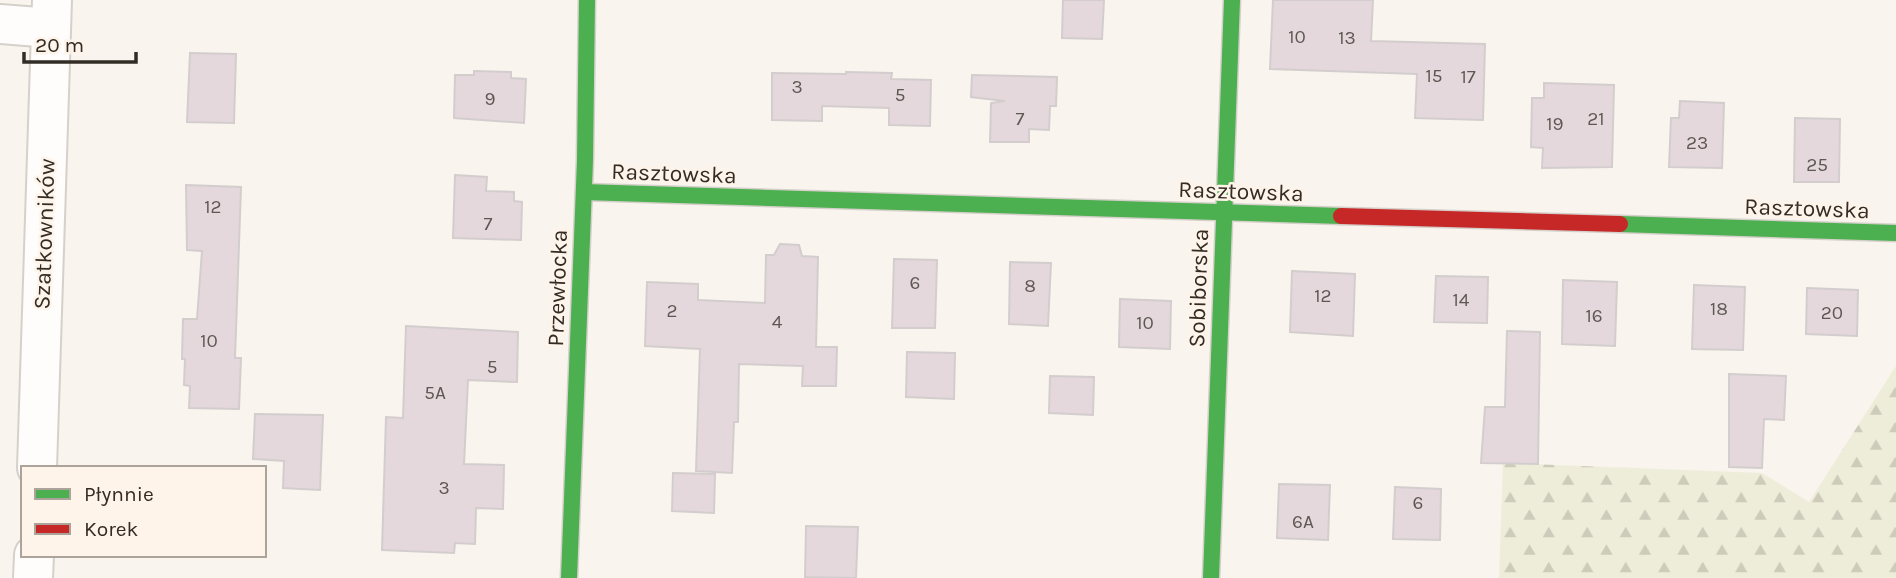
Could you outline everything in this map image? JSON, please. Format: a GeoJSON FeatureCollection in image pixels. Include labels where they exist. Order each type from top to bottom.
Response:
{"type":"FeatureCollection","features":[{"type":"Feature","properties":{"kind":"street","name":"Przewłocka"},"geometry":{"type":"LineString","coordinates":[[569,578],[584,192],[587,0]]}},
{"type":"Feature","properties":{"kind":"street","name":"Sobiborska"},"geometry":{"type":"LineString","coordinates":[[1211,578],[1232,0]]}},
{"type":"Feature","properties":{"kind":"street"},"geometry":{"type":"LineString","coordinates":[[0,24],[52,14]]}},
{"type":"Feature","properties":{"kind":"street","name":"Szatkowników"},"geometry":{"type":"LineString","coordinates":[[37,466],[52,14]]}},
{"type":"Feature","properties":{"kind":"street","name":"Rasztowska"},"geometry":{"type":"LineString","coordinates":[[584,192],[1896,233]]}},
{"type":"Feature","properties":{"kind":"street"},"geometry":{"type":"LineString","coordinates":[[33,578],[34,557]]}},
{"type":"Feature","properties":{"kind":"green space"},"geometry":{"type":"Polygon","coordinates":[[[1896,366],[1896,578],[1499,578],[1503,463],[1762,473],[1809,502],[1896,366]]]}},
{"type":"Feature","properties":{"kind":"building"},"geometry":{"type":"Polygon","coordinates":[[[1063,0],[1104,0],[1102,39],[1062,38],[1063,0]]]}},
{"type":"Feature","properties":{"kind":"building"},"geometry":{"type":"Polygon","coordinates":[[[1273,0],[1373,0],[1371,41],[1485,44],[1483,120],[1415,118],[1417,74],[1270,69],[1273,0]]]}},
{"type":"Feature","properties":{"kind":"building"},"geometry":{"type":"Polygon","coordinates":[[[190,53],[236,54],[234,123],[187,122],[190,53]]]}},
{"type":"Feature","properties":{"kind":"building"},"geometry":{"type":"Polygon","coordinates":[[[474,71],[511,72],[511,78],[526,79],[524,123],[454,118],[455,75],[474,75],[474,71]]]}},
{"type":"Feature","properties":{"kind":"building"},"geometry":{"type":"Polygon","coordinates":[[[772,73],[892,73],[891,79],[931,80],[930,126],[889,125],[889,108],[822,106],[822,121],[772,120],[772,73]]]}},
{"type":"Feature","properties":{"kind":"building"},"geometry":{"type":"Polygon","coordinates":[[[972,75],[1057,77],[1056,106],[1050,106],[1049,130],[1029,129],[1029,142],[990,142],[991,103],[1005,101],[971,97],[972,75]]]}},
{"type":"Feature","properties":{"kind":"building"},"geometry":{"type":"Polygon","coordinates":[[[1544,83],[1614,85],[1612,167],[1542,168],[1543,148],[1531,147],[1532,98],[1544,98],[1544,83]]]}},
{"type":"Feature","properties":{"kind":"building"},"geometry":{"type":"Polygon","coordinates":[[[1680,101],[1724,103],[1722,168],[1669,167],[1671,118],[1679,118],[1680,101]]]}},
{"type":"Feature","properties":{"kind":"building"},"geometry":{"type":"Polygon","coordinates":[[[1795,118],[1840,119],[1839,182],[1794,182],[1795,118]]]}},
{"type":"Feature","properties":{"kind":"building"},"geometry":{"type":"Polygon","coordinates":[[[455,175],[487,177],[486,191],[514,192],[514,201],[522,202],[521,240],[453,238],[455,175]]]}},
{"type":"Feature","properties":{"kind":"building"},"geometry":{"type":"Polygon","coordinates":[[[186,185],[241,187],[235,358],[241,358],[239,409],[189,408],[190,386],[184,385],[185,359],[182,359],[183,319],[197,319],[202,251],[187,250],[186,185]]]}},
{"type":"Feature","properties":{"kind":"building"},"geometry":{"type":"Polygon","coordinates":[[[780,244],[799,245],[802,256],[818,257],[816,347],[837,347],[836,386],[802,386],[803,366],[739,364],[738,422],[734,422],[732,473],[696,471],[700,349],[645,346],[647,282],[698,284],[698,300],[765,303],[766,255],[774,255],[780,244]]]}},
{"type":"Feature","properties":{"kind":"building"},"geometry":{"type":"Polygon","coordinates":[[[894,259],[937,260],[935,328],[892,328],[894,259]]]}},
{"type":"Feature","properties":{"kind":"building"},"geometry":{"type":"Polygon","coordinates":[[[1010,262],[1051,263],[1048,326],[1009,324],[1010,262]]]}},
{"type":"Feature","properties":{"kind":"building"},"geometry":{"type":"Polygon","coordinates":[[[1292,271],[1355,274],[1353,336],[1290,332],[1292,271]]]}},
{"type":"Feature","properties":{"kind":"building"},"geometry":{"type":"Polygon","coordinates":[[[1436,276],[1488,277],[1487,323],[1434,322],[1436,276]]]}},
{"type":"Feature","properties":{"kind":"building"},"geometry":{"type":"Polygon","coordinates":[[[1563,280],[1617,282],[1615,346],[1562,344],[1563,280]]]}},
{"type":"Feature","properties":{"kind":"building"},"geometry":{"type":"Polygon","coordinates":[[[1694,285],[1745,287],[1743,350],[1692,349],[1694,285]]]}},
{"type":"Feature","properties":{"kind":"building"},"geometry":{"type":"Polygon","coordinates":[[[1807,288],[1858,290],[1857,336],[1806,334],[1807,288]]]}},
{"type":"Feature","properties":{"kind":"building"},"geometry":{"type":"Polygon","coordinates":[[[1120,299],[1171,301],[1170,349],[1119,347],[1120,299]]]}},
{"type":"Feature","properties":{"kind":"building"},"geometry":{"type":"Polygon","coordinates":[[[406,326],[518,332],[517,382],[468,380],[464,464],[504,465],[503,509],[476,508],[475,544],[455,543],[454,553],[382,550],[386,417],[403,418],[406,326]]]}},
{"type":"Feature","properties":{"kind":"building"},"geometry":{"type":"Polygon","coordinates":[[[1507,331],[1540,332],[1538,464],[1481,463],[1485,407],[1505,407],[1507,331]]]}},
{"type":"Feature","properties":{"kind":"building"},"geometry":{"type":"Polygon","coordinates":[[[907,352],[955,353],[954,399],[906,397],[907,352]]]}},
{"type":"Feature","properties":{"kind":"building"},"geometry":{"type":"Polygon","coordinates":[[[1729,374],[1786,376],[1784,420],[1764,419],[1762,468],[1729,467],[1729,374]]]}},
{"type":"Feature","properties":{"kind":"building"},"geometry":{"type":"Polygon","coordinates":[[[1050,376],[1094,377],[1093,415],[1049,413],[1050,376]]]}},
{"type":"Feature","properties":{"kind":"building"},"geometry":{"type":"Polygon","coordinates":[[[255,414],[323,415],[320,490],[283,488],[284,461],[253,459],[255,414]]]}},
{"type":"Feature","properties":{"kind":"building"},"geometry":{"type":"Polygon","coordinates":[[[673,473],[715,474],[714,513],[672,511],[673,473]]]}},
{"type":"Feature","properties":{"kind":"building"},"geometry":{"type":"Polygon","coordinates":[[[1279,484],[1330,485],[1328,540],[1277,538],[1279,484]]]}},
{"type":"Feature","properties":{"kind":"building"},"geometry":{"type":"Polygon","coordinates":[[[1395,487],[1441,489],[1440,540],[1393,539],[1395,487]]]}},
{"type":"Feature","properties":{"kind":"building"},"geometry":{"type":"Polygon","coordinates":[[[806,526],[858,527],[856,578],[805,577],[806,526]]]}},
{"type":"Feature","properties":{"kind":"traffic: fast"},"geometry":{"type":"LineString","coordinates":[[569,578],[585,160],[587,0]]}},
{"type":"Feature","properties":{"kind":"traffic: fast"},"geometry":{"type":"LineString","coordinates":[[1211,578],[1232,0]]}},
{"type":"Feature","properties":{"kind":"traffic: fast"},"geometry":{"type":"LineString","coordinates":[[584,192],[1341,216]]}},
{"type":"Feature","properties":{"kind":"traffic: fast"},"geometry":{"type":"LineString","coordinates":[[1620,224],[1896,233]]}},
{"type":"Feature","properties":{"kind":"traffic: jam"},"geometry":{"type":"LineString","coordinates":[[1341,216],[1620,224]]}}]}
